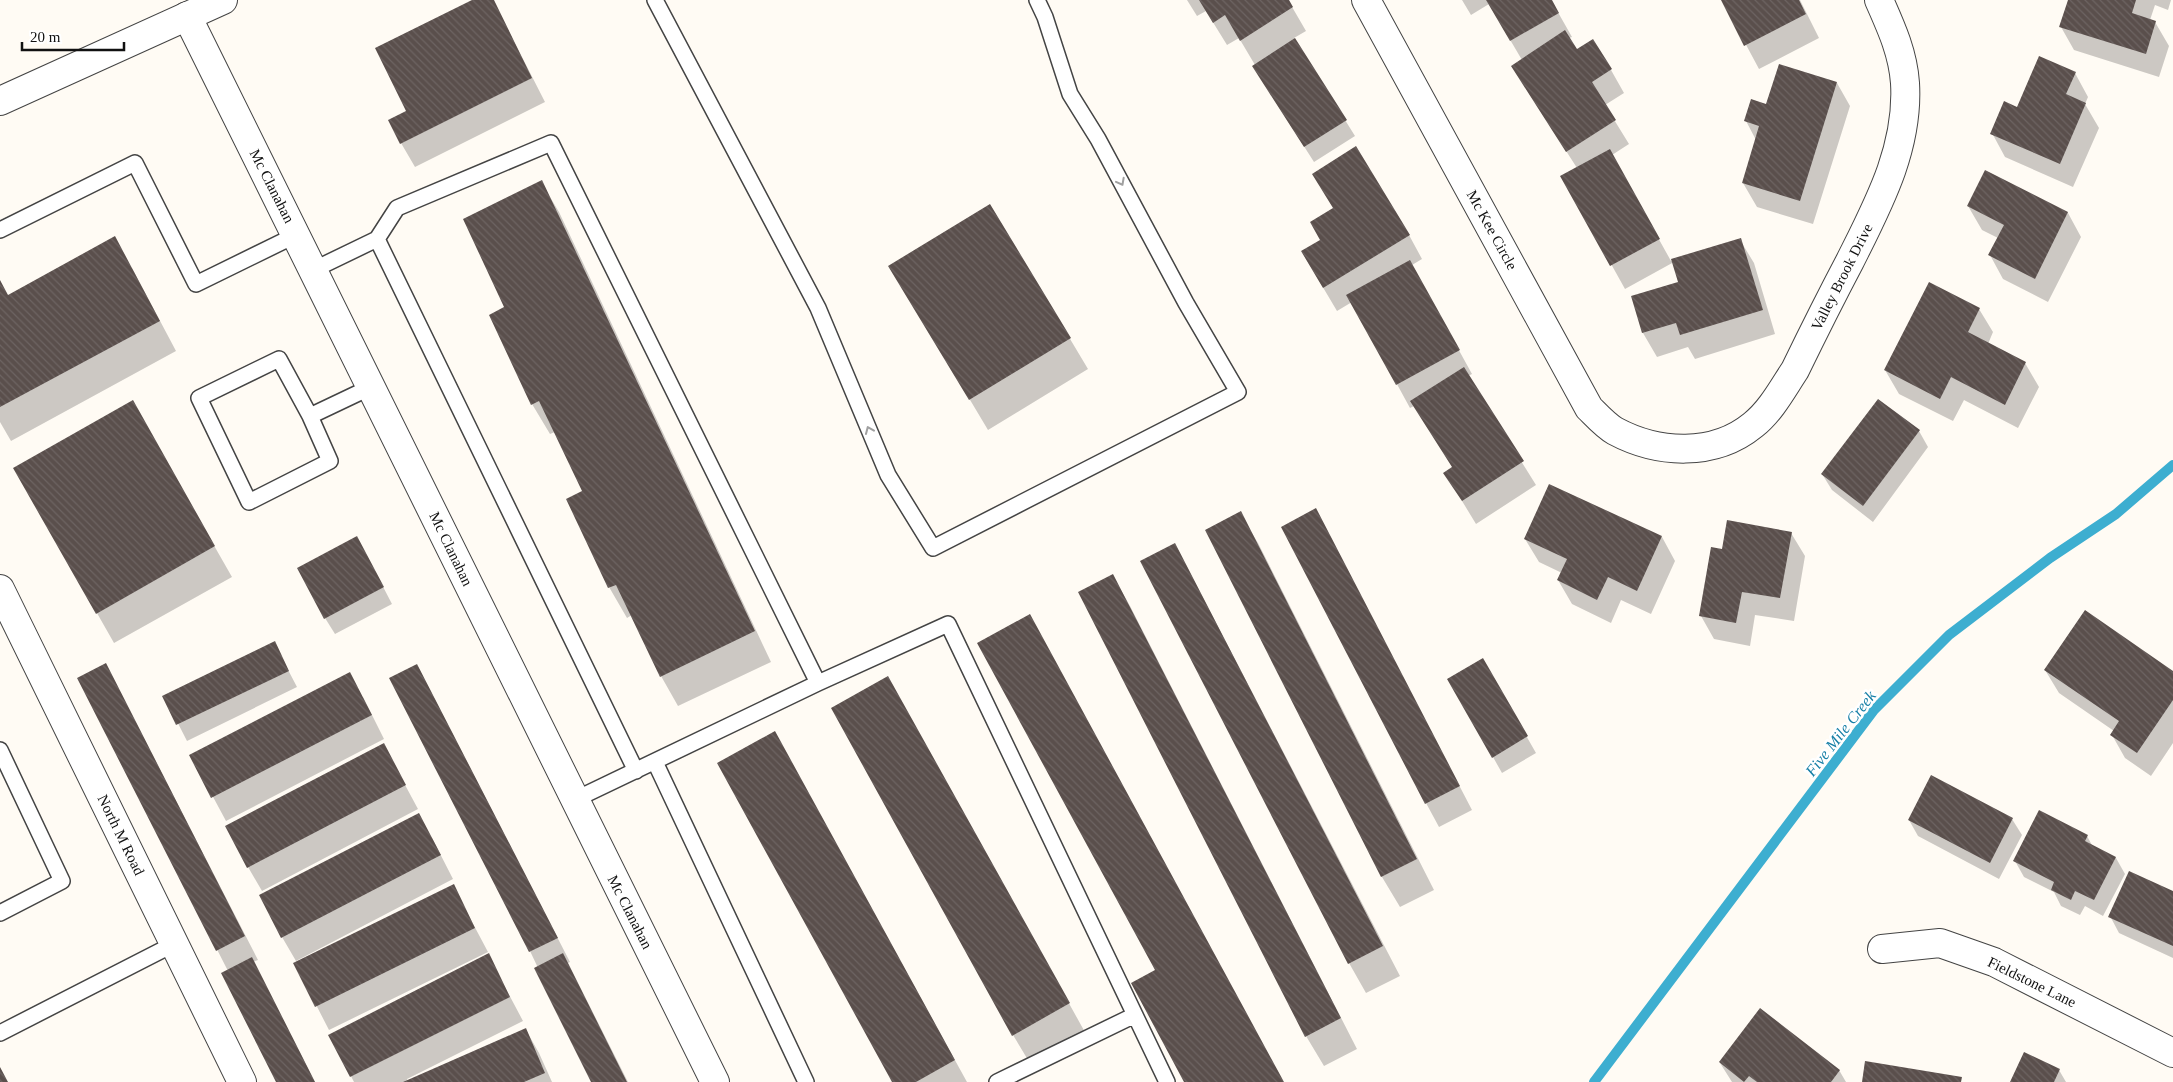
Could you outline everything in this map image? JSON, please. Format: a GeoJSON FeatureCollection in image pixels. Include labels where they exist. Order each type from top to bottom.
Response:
{"type":"FeatureCollection","features":[{"type":"Feature","properties":{"kind":"street"},"geometry":{"type":"LineString","coordinates":[[0,100],[223,0]]}},
{"type":"Feature","properties":{"kind":"street","name":"Mc Kee Circle"},"geometry":{"type":"LineString","coordinates":[[1366,0],[1589,408],[1614,430],[1638,441]]}},
{"type":"Feature","properties":{"kind":"street","name":"Valley Brook Drive"},"geometry":{"type":"LineString","coordinates":[[1638,441],[1649,446],[1675,450],[1713,446],[1736,436],[1754,425],[1779,396],[1795,370],[1884,194],[1899,150],[1904,114],[1904,75],[1895,36],[1878,0]]}},
{"type":"Feature","properties":{"kind":"street","name":"Mc Clanahan"},"geometry":{"type":"LineString","coordinates":[[187,16],[715,1082]]}},
{"type":"Feature","properties":{"kind":"street","name":"North M Road"},"geometry":{"type":"LineString","coordinates":[[0,589],[242,1082]]}},
{"type":"Feature","properties":{"kind":"street","name":"Fieldstone Lane"},"geometry":{"type":"LineString","coordinates":[[1882,949],[1940,943],[1994,962],[2173,1053]]}},
{"type":"Feature","properties":{"kind":"lane"},"geometry":{"type":"LineString","coordinates":[[655,0],[818,308],[888,475],[933,548],[1238,392],[1186,303],[1098,139],[1070,94],[1045,17],[1037,0]]}},
{"type":"Feature","properties":{"kind":"lane"},"geometry":{"type":"LineString","coordinates":[[313,270],[377,239],[397,208],[551,143],[818,683]]}},
{"type":"Feature","properties":{"kind":"lane"},"geometry":{"type":"LineString","coordinates":[[0,230],[135,163],[196,284],[296,235]]}},
{"type":"Feature","properties":{"kind":"lane"},"geometry":{"type":"LineString","coordinates":[[377,239],[636,771]]}},
{"type":"Feature","properties":{"kind":"lane"},"geometry":{"type":"LineString","coordinates":[[279,359],[310,416],[330,461],[249,502],[199,398],[279,359]]}},
{"type":"Feature","properties":{"kind":"lane"},"geometry":{"type":"LineString","coordinates":[[310,416],[371,387]]}},
{"type":"Feature","properties":{"kind":"lane"},"geometry":{"type":"LineString","coordinates":[[574,800],[818,683],[948,624],[1167,1082]]}},
{"type":"Feature","properties":{"kind":"lane"},"geometry":{"type":"LineString","coordinates":[[0,750],[62,881],[0,913]]}},
{"type":"Feature","properties":{"kind":"lane"},"geometry":{"type":"LineString","coordinates":[[655,762],[806,1082]]}},
{"type":"Feature","properties":{"kind":"lane"},"geometry":{"type":"LineString","coordinates":[[0,1033],[174,944]]}},
{"type":"Feature","properties":{"kind":"lane"},"geometry":{"type":"LineString","coordinates":[[996,1082],[1135,1015]]}},
{"type":"Feature","properties":{"kind":"building"},"geometry":{"type":"Polygon","coordinates":[[[472,0],[494,0],[532,78],[400,144],[388,120],[406,111],[375,48],[472,0]]]}},
{"type":"Feature","properties":{"kind":"building"},"geometry":{"type":"Polygon","coordinates":[[[1199,0],[1289,0],[1293,7],[1240,41],[1225,15],[1213,23],[1199,0]]]}},
{"type":"Feature","properties":{"kind":"building"},"geometry":{"type":"Polygon","coordinates":[[[1486,0],[1552,0],[1559,13],[1510,41],[1486,0]]]}},
{"type":"Feature","properties":{"kind":"building"},"geometry":{"type":"Polygon","coordinates":[[[1721,0],[1799,0],[1806,14],[1744,46],[1721,0]]]}},
{"type":"Feature","properties":{"kind":"building"},"geometry":{"type":"Polygon","coordinates":[[[2068,0],[2136,0],[2132,13],[2156,21],[2146,54],[2059,27],[2068,0]]]}},
{"type":"Feature","properties":{"kind":"building"},"geometry":{"type":"Polygon","coordinates":[[[1565,30],[1577,49],[1593,39],[1612,69],[1592,82],[1616,120],[1566,152],[1511,66],[1565,30]]]}},
{"type":"Feature","properties":{"kind":"building"},"geometry":{"type":"Polygon","coordinates":[[[1295,38],[1347,120],[1304,147],[1252,66],[1295,38]]]}},
{"type":"Feature","properties":{"kind":"building"},"geometry":{"type":"Polygon","coordinates":[[[2039,56],[2076,72],[2066,94],[2086,103],[2060,164],[1990,134],[2004,101],[2017,107],[2039,56]]]}},
{"type":"Feature","properties":{"kind":"building"},"geometry":{"type":"Polygon","coordinates":[[[1779,64],[1837,82],[1800,201],[1742,183],[1759,126],[1744,121],[1751,99],[1766,104],[1779,64]]]}},
{"type":"Feature","properties":{"kind":"building"},"geometry":{"type":"Polygon","coordinates":[[[1356,146],[1410,235],[1323,288],[1301,251],[1320,240],[1310,222],[1333,208],[1312,174],[1356,146]]]}},
{"type":"Feature","properties":{"kind":"building"},"geometry":{"type":"Polygon","coordinates":[[[1610,149],[1660,239],[1610,266],[1560,176],[1610,149]]]}},
{"type":"Feature","properties":{"kind":"building"},"geometry":{"type":"Polygon","coordinates":[[[1985,170],[2068,212],[2035,279],[1988,255],[2004,225],[1967,206],[1985,170]]]}},
{"type":"Feature","properties":{"kind":"building"},"geometry":{"type":"Polygon","coordinates":[[[542,180],[755,631],[660,677],[616,585],[608,588],[566,499],[582,491],[539,401],[531,405],[489,315],[504,307],[463,219],[542,180]]]}},
{"type":"Feature","properties":{"kind":"building"},"geometry":{"type":"Polygon","coordinates":[[[990,204],[1071,338],[969,400],[888,266],[990,204]]]}},
{"type":"Feature","properties":{"kind":"building"},"geometry":{"type":"Polygon","coordinates":[[[115,236],[160,321],[0,407],[0,280],[8,295],[115,236]]]}},
{"type":"Feature","properties":{"kind":"building"},"geometry":{"type":"Polygon","coordinates":[[[1741,238],[1763,310],[1680,335],[1676,323],[1642,333],[1631,296],[1678,282],[1671,259],[1741,238]]]}},
{"type":"Feature","properties":{"kind":"building"},"geometry":{"type":"Polygon","coordinates":[[[1410,260],[1460,350],[1396,385],[1346,295],[1410,260]]]}},
{"type":"Feature","properties":{"kind":"building"},"geometry":{"type":"Polygon","coordinates":[[[1929,282],[1980,308],[1968,332],[2026,362],[2005,405],[1951,377],[1940,399],[1884,370],[1929,282]]]}},
{"type":"Feature","properties":{"kind":"building"},"geometry":{"type":"Polygon","coordinates":[[[1464,367],[1524,461],[1462,501],[1443,473],[1452,467],[1410,401],[1464,367]]]}},
{"type":"Feature","properties":{"kind":"building"},"geometry":{"type":"Polygon","coordinates":[[[1878,399],[1920,430],[1863,506],[1821,474],[1878,399]]]}},
{"type":"Feature","properties":{"kind":"building"},"geometry":{"type":"Polygon","coordinates":[[[133,400],[215,546],[96,614],[13,468],[133,400]]]}},
{"type":"Feature","properties":{"kind":"building"},"geometry":{"type":"Polygon","coordinates":[[[1549,484],[1662,536],[1637,591],[1608,577],[1597,600],[1557,580],[1567,559],[1524,539],[1549,484]]]}},
{"type":"Feature","properties":{"kind":"building"},"geometry":{"type":"Polygon","coordinates":[[[1316,508],[1460,786],[1425,804],[1281,527],[1316,508]]]}},
{"type":"Feature","properties":{"kind":"building"},"geometry":{"type":"Polygon","coordinates":[[[1241,511],[1417,859],[1381,877],[1205,530],[1241,511]]]}},
{"type":"Feature","properties":{"kind":"building"},"geometry":{"type":"Polygon","coordinates":[[[1727,520],[1792,532],[1780,598],[1742,592],[1736,623],[1699,616],[1711,547],[1722,549],[1727,520]]]}},
{"type":"Feature","properties":{"kind":"building"},"geometry":{"type":"Polygon","coordinates":[[[357,536],[384,587],[324,619],[297,568],[357,536]]]}},
{"type":"Feature","properties":{"kind":"building"},"geometry":{"type":"Polygon","coordinates":[[[1175,543],[1383,946],[1348,964],[1140,561],[1175,543]]]}},
{"type":"Feature","properties":{"kind":"building"},"geometry":{"type":"Polygon","coordinates":[[[1113,574],[1341,1018],[1305,1037],[1078,592],[1113,574]]]}},
{"type":"Feature","properties":{"kind":"building"},"geometry":{"type":"Polygon","coordinates":[[[2085,610],[2173,671],[2173,700],[2137,753],[2110,735],[2119,721],[2044,670],[2085,610]]]}},
{"type":"Feature","properties":{"kind":"building"},"geometry":{"type":"Polygon","coordinates":[[[1030,614],[1284,1082],[1184,1082],[1131,983],[1155,970],[977,643],[1030,614]]]}},
{"type":"Feature","properties":{"kind":"building"},"geometry":{"type":"Polygon","coordinates":[[[275,641],[289,671],[176,725],[162,696],[275,641]]]}},
{"type":"Feature","properties":{"kind":"building"},"geometry":{"type":"Polygon","coordinates":[[[1483,658],[1528,736],[1492,758],[1447,679],[1483,658]]]}},
{"type":"Feature","properties":{"kind":"building"},"geometry":{"type":"Polygon","coordinates":[[[106,663],[245,936],[216,951],[77,678],[106,663]]]}},
{"type":"Feature","properties":{"kind":"building"},"geometry":{"type":"Polygon","coordinates":[[[417,664],[558,938],[529,952],[389,678],[417,664]]]}},
{"type":"Feature","properties":{"kind":"building"},"geometry":{"type":"Polygon","coordinates":[[[350,672],[372,715],[211,798],[189,755],[350,672]]]}},
{"type":"Feature","properties":{"kind":"building"},"geometry":{"type":"Polygon","coordinates":[[[888,676],[1070,1003],[1012,1036],[831,708],[888,676]]]}},
{"type":"Feature","properties":{"kind":"building"},"geometry":{"type":"Polygon","coordinates":[[[775,731],[955,1060],[916,1082],[892,1082],[717,763],[775,731]]]}},
{"type":"Feature","properties":{"kind":"building"},"geometry":{"type":"Polygon","coordinates":[[[384,743],[406,785],[247,868],[225,826],[384,743]]]}},
{"type":"Feature","properties":{"kind":"building"},"geometry":{"type":"Polygon","coordinates":[[[1931,775],[2013,818],[1990,863],[1908,820],[1931,775]]]}},
{"type":"Feature","properties":{"kind":"building"},"geometry":{"type":"Polygon","coordinates":[[[2039,810],[2088,835],[2085,841],[2116,857],[2094,900],[2075,891],[2071,900],[2051,890],[2054,882],[2013,861],[2039,810]]]}},
{"type":"Feature","properties":{"kind":"building"},"geometry":{"type":"Polygon","coordinates":[[[419,813],[441,855],[281,938],[259,895],[419,813]]]}},
{"type":"Feature","properties":{"kind":"building"},"geometry":{"type":"Polygon","coordinates":[[[2129,871],[2173,891],[2173,946],[2108,917],[2129,871]]]}},
{"type":"Feature","properties":{"kind":"building"},"geometry":{"type":"Polygon","coordinates":[[[454,884],[475,928],[315,1007],[293,963],[454,884]]]}},
{"type":"Feature","properties":{"kind":"building"},"geometry":{"type":"Polygon","coordinates":[[[489,953],[510,997],[350,1077],[328,1035],[489,953]]]}},
{"type":"Feature","properties":{"kind":"building"},"geometry":{"type":"Polygon","coordinates":[[[563,953],[627,1082],[591,1082],[534,968],[563,953]]]}},
{"type":"Feature","properties":{"kind":"building"},"geometry":{"type":"Polygon","coordinates":[[[252,957],[315,1082],[276,1082],[221,973],[252,957]]]}},
{"type":"Feature","properties":{"kind":"building"},"geometry":{"type":"Polygon","coordinates":[[[1760,1008],[1840,1070],[1831,1082],[1757,1082],[1749,1076],[1744,1082],[1719,1062],[1760,1008]]]}},
{"type":"Feature","properties":{"kind":"building"},"geometry":{"type":"Polygon","coordinates":[[[526,1028],[545,1073],[524,1082],[403,1082],[526,1028]]]}},
{"type":"Feature","properties":{"kind":"building"},"geometry":{"type":"Polygon","coordinates":[[[2024,1052],[2060,1069],[2054,1082],[2010,1082],[2024,1052]]]}},
{"type":"Feature","properties":{"kind":"building"},"geometry":{"type":"Polygon","coordinates":[[[1865,1061],[1962,1077],[1961,1082],[1862,1082],[1865,1061]]]}},
{"type":"Feature","properties":{"kind":"building"},"geometry":{"type":"Polygon","coordinates":[[[0,1067],[8,1082],[0,1082],[0,1067]]]}},
{"type":"Feature","properties":{"kind":"waterway","name":"Five Mile Creek"},"geometry":{"type":"LineString","coordinates":[[1594,1082],[1874,710],[1949,635],[2050,558],[2116,514],[2173,465]]}}]}
